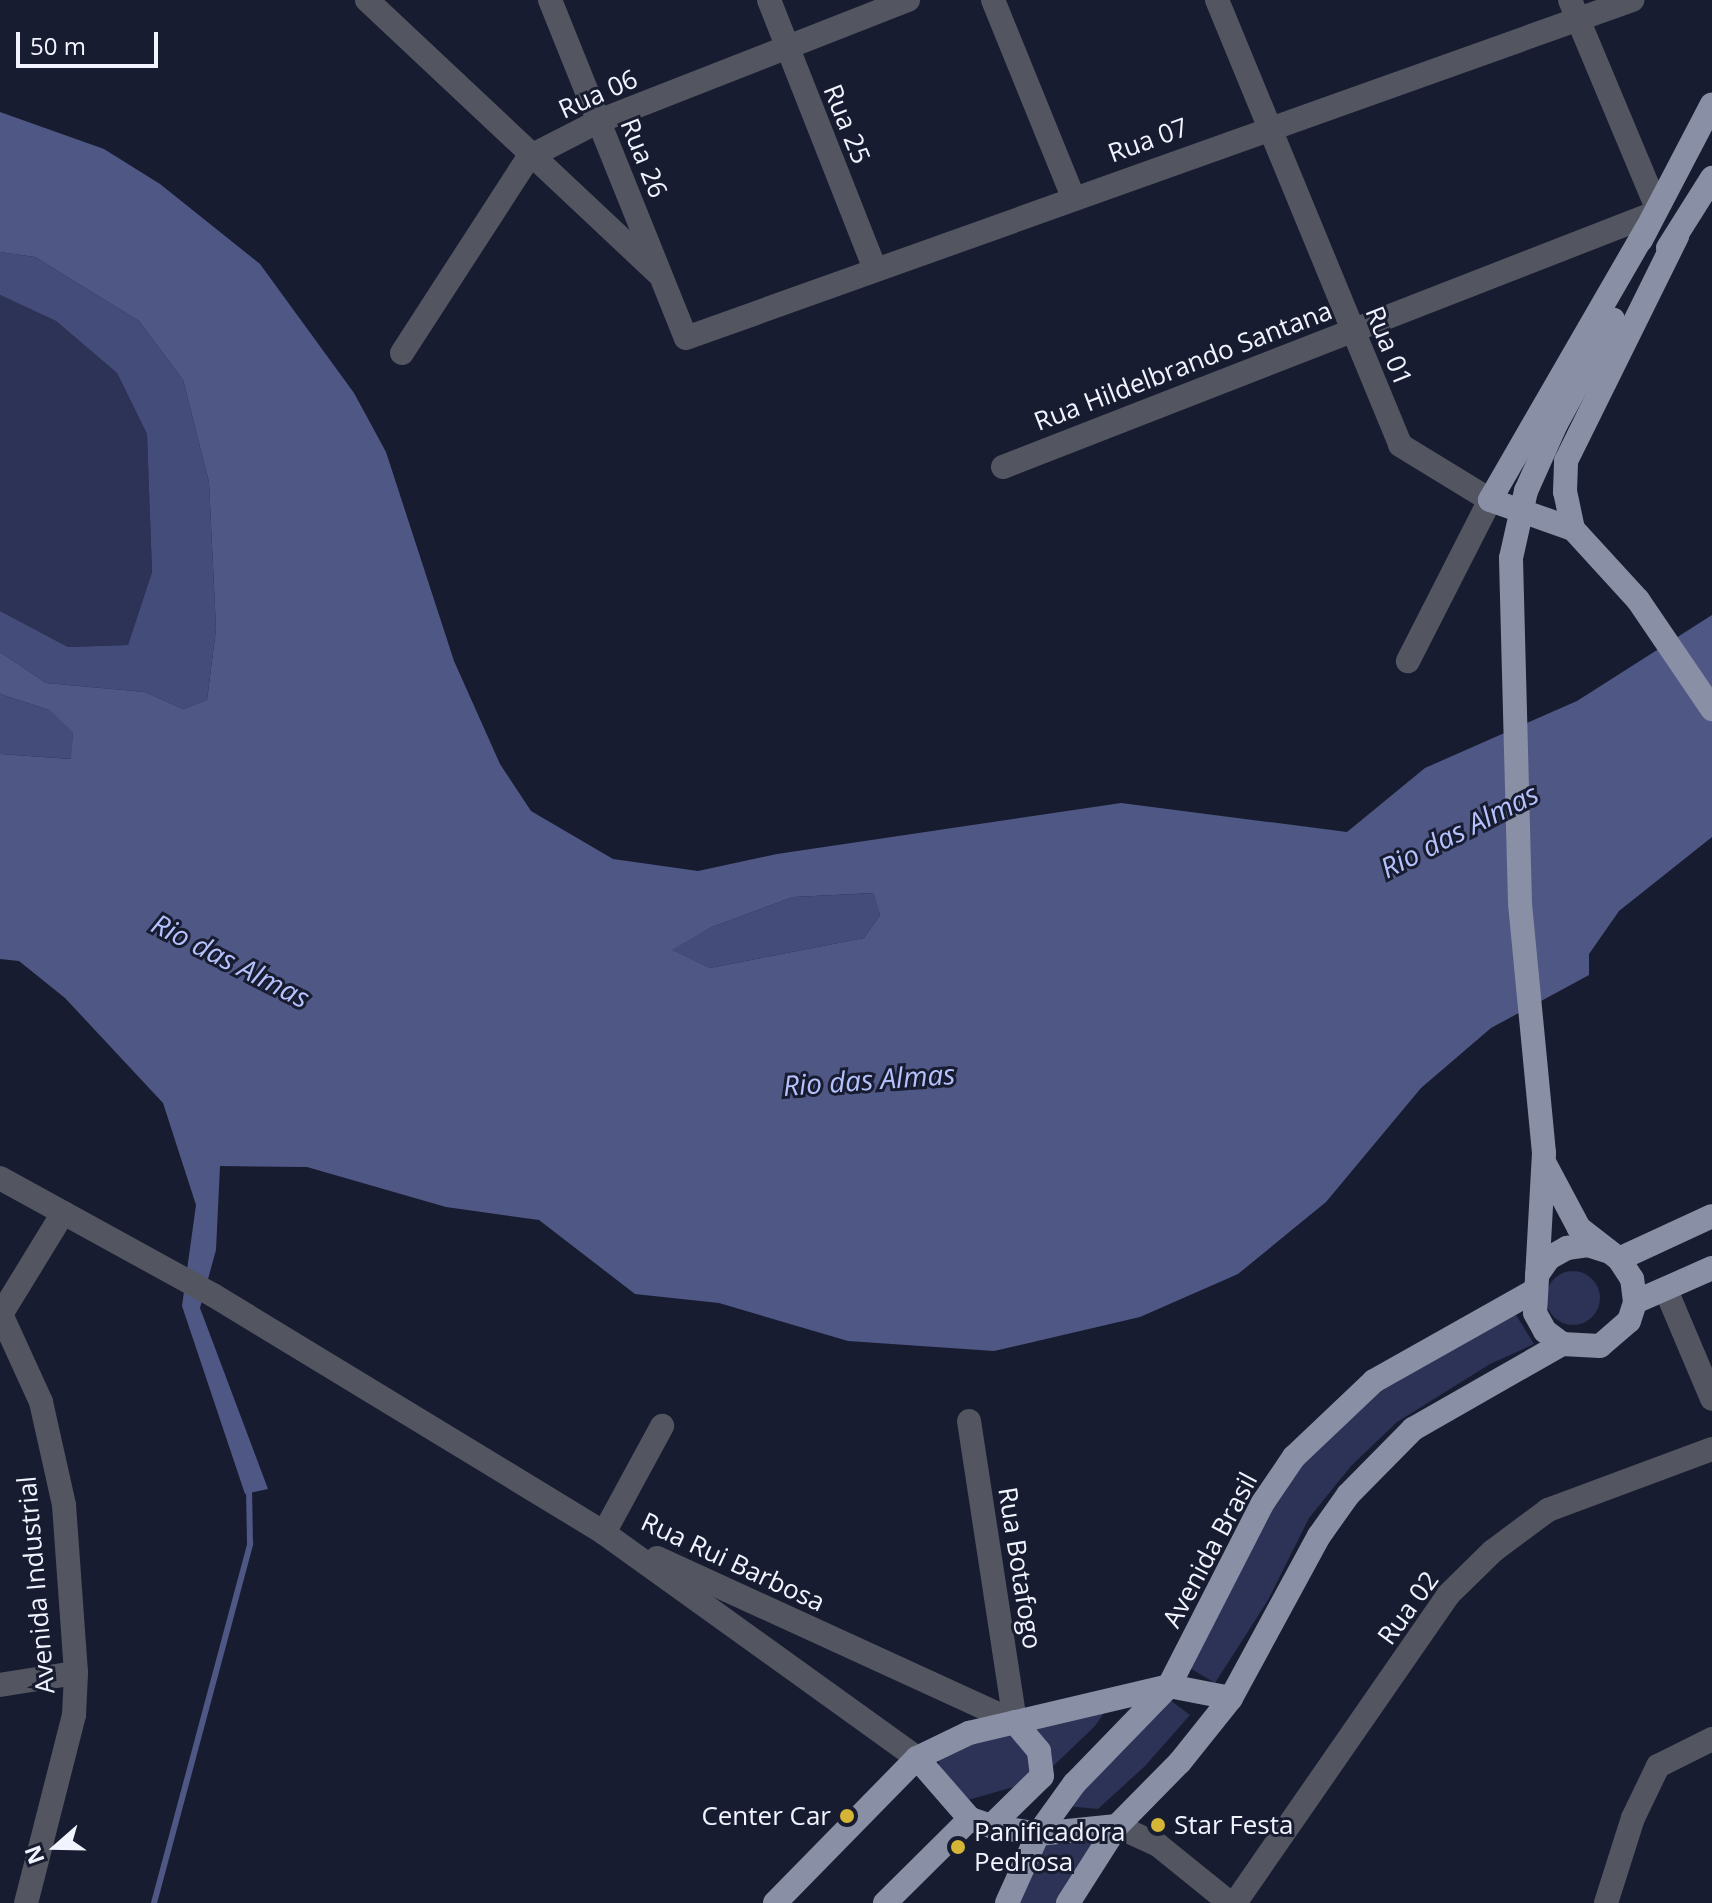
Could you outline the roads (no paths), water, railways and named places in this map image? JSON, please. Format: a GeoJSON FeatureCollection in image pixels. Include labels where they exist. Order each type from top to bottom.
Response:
{"type":"FeatureCollection","features":[{"type":"Feature","properties":{"kind":"main road"},"geometry":{"type":"LineString","coordinates":[[1490,500],[1652,216],[1712,104]]}},
{"type":"Feature","properties":{"kind":"main road"},"geometry":{"type":"LineString","coordinates":[[1573,529],[1565,492],[1566,461],[1677,236],[1712,178]]}},
{"type":"Feature","properties":{"kind":"main road"},"geometry":{"type":"LineString","coordinates":[[1562,1344],[1545,1331],[1535,1313],[1544,1158],[1520,903],[1511,558],[1526,491],[1556,424],[1615,316],[1652,216]]}},
{"type":"Feature","properties":{"kind":"main road"},"geometry":{"type":"LineString","coordinates":[[1615,316],[1677,236]]}},
{"type":"Feature","properties":{"kind":"main road","name":"Rua 01"},"geometry":{"type":"LineString","coordinates":[[1490,500],[1573,529],[1638,600],[1712,709]]}},
{"type":"Feature","properties":{"kind":"main road"},"geometry":{"type":"LineString","coordinates":[[1068,1903],[1117,1826],[1180,1762],[1231,1698],[1319,1536],[1378,1461],[1455,1401],[1562,1344],[1600,1346],[1629,1321],[1635,1302],[1632,1279],[1613,1255],[1579,1228],[1544,1158]]}},
{"type":"Feature","properties":{"kind":"main road"},"geometry":{"type":"LineString","coordinates":[[1535,1284],[1549,1258],[1567,1248],[1588,1245],[1613,1255],[1712,1216]]}},
{"type":"Feature","properties":{"kind":"main road"},"geometry":{"type":"LineString","coordinates":[[1635,1302],[1712,1268]]}},
{"type":"Feature","properties":{"kind":"main road","name":"Avenida Brasil"},"geometry":{"type":"LineString","coordinates":[[1007,1903],[1038,1834],[1074,1784],[1169,1686],[1262,1504],[1294,1457],[1374,1381],[1535,1284]]}},
{"type":"Feature","properties":{"kind":"main road"},"geometry":{"type":"LineString","coordinates":[[775,1903],[917,1758],[969,1733],[1169,1686],[1231,1698]]}},
{"type":"Feature","properties":{"kind":"main road"},"geometry":{"type":"LineString","coordinates":[[885,1903],[1042,1776],[1034,1741],[1015,1722]]}},
{"type":"Feature","properties":{"kind":"main road"},"geometry":{"type":"LineString","coordinates":[[917,1758],[981,1823],[1038,1834],[1117,1826]]}},
{"type":"Feature","properties":{"kind":"street"},"geometry":{"type":"LineString","coordinates":[[367,0],[529,157],[661,275]]}},
{"type":"Feature","properties":{"kind":"street","name":"Rua 26"},"geometry":{"type":"LineString","coordinates":[[550,0],[686,338]]}},
{"type":"Feature","properties":{"kind":"street","name":"Rua 25"},"geometry":{"type":"LineString","coordinates":[[769,0],[875,269]]}},
{"type":"Feature","properties":{"kind":"street","name":"Rua 06"},"geometry":{"type":"LineString","coordinates":[[402,353],[529,157],[599,121],[908,0]]}},
{"type":"Feature","properties":{"kind":"street"},"geometry":{"type":"LineString","coordinates":[[993,0],[1073,197]]}},
{"type":"Feature","properties":{"kind":"street","name":"Rua 01"},"geometry":{"type":"LineString","coordinates":[[1217,0],[1400,445],[1490,500]]}},
{"type":"Feature","properties":{"kind":"street","name":"Rua 07"},"geometry":{"type":"LineString","coordinates":[[686,338],[1574,10],[1632,0]]}},
{"type":"Feature","properties":{"kind":"street"},"geometry":{"type":"LineString","coordinates":[[1574,10],[1652,216]]}},
{"type":"Feature","properties":{"kind":"street","name":"Rua Hildelbrando Santana"},"geometry":{"type":"LineString","coordinates":[[1003,467],[1652,216]]}},
{"type":"Feature","properties":{"kind":"street"},"geometry":{"type":"LineString","coordinates":[[1408,661],[1490,500]]}},
{"type":"Feature","properties":{"kind":"street"},"geometry":{"type":"LineString","coordinates":[[0,1178],[213,1295],[604,1533],[662,1426]]}},
{"type":"Feature","properties":{"kind":"street"},"geometry":{"type":"LineString","coordinates":[[1,1314],[63,1213]]}},
{"type":"Feature","properties":{"kind":"street"},"geometry":{"type":"LineString","coordinates":[[1666,1290],[1712,1399]]}},
{"type":"Feature","properties":{"kind":"street","name":"Avenida Industrial"},"geometry":{"type":"LineString","coordinates":[[1,1314],[41,1402],[64,1505],[76,1673],[74,1715],[26,1903]]}},
{"type":"Feature","properties":{"kind":"street","name":"Rua Botafogo"},"geometry":{"type":"LineString","coordinates":[[969,1421],[1015,1722]]}},
{"type":"Feature","properties":{"kind":"street","name":"Rua 02"},"geometry":{"type":"LineString","coordinates":[[1232,1903],[1448,1595],[1493,1551],[1548,1510],[1712,1449]]}},
{"type":"Feature","properties":{"kind":"street","name":"Rua Rui Barbosa"},"geometry":{"type":"LineString","coordinates":[[604,1533],[1015,1722]]}},
{"type":"Feature","properties":{"kind":"street","name":"Rua Rui Barbosa"},"geometry":{"type":"LineString","coordinates":[[604,1533],[917,1758]]}},
{"type":"Feature","properties":{"kind":"street"},"geometry":{"type":"LineString","coordinates":[[0,1685],[76,1673]]}},
{"type":"Feature","properties":{"kind":"street"},"geometry":{"type":"LineString","coordinates":[[1606,1903],[1633,1818],[1658,1766],[1712,1739]]}},
{"type":"Feature","properties":{"kind":"street"},"geometry":{"type":"LineString","coordinates":[[1117,1826],[1158,1845],[1232,1903]]}},
{"type":"Feature","properties":{"kind":"water","name":"Rio das Almas"},"geometry":{"type":"Polygon","coordinates":[[[0,112],[104,149],[160,184],[260,264],[354,393],[386,452],[454,661],[500,764],[531,811],[613,859],[698,871],[777,854],[1121,803],[1347,832],[1425,768],[1577,701],[1712,615],[1712,837],[1619,911],[1589,954],[1589,975],[1491,1028],[1421,1088],[1326,1202],[1238,1274],[1140,1317],[994,1351],[848,1341],[719,1303],[635,1294],[539,1220],[446,1207],[307,1167],[220,1166],[216,1250],[200,1308],[268,1489],[245,1494],[182,1306],[196,1205],[163,1103],[65,998],[19,961],[0,959],[0,754],[71,759],[73,732],[49,710],[0,694],[0,652],[46,683],[145,692],[183,709],[207,700],[216,629],[209,482],[183,380],[139,321],[35,257],[0,252],[0,112]],[[874,893],[793,897],[712,927],[672,950],[710,968],[864,938],[880,915],[874,893]]]}},
{"type":"Feature","properties":{"kind":"waterway"},"geometry":{"type":"LineString","coordinates":[[154,1903],[250,1544],[249,1487]]}},
{"type":"Feature","properties":{"kind":"place","name":"Center Car"},"geometry":{"type":"Point","coordinates":[847,1816]}},
{"type":"Feature","properties":{"kind":"place","name":"Star Festa"},"geometry":{"type":"Point","coordinates":[1158,1825]}},
{"type":"Feature","properties":{"kind":"place","name":"Panificadora Pedrosa"},"geometry":{"type":"Point","coordinates":[958,1847]}}]}
